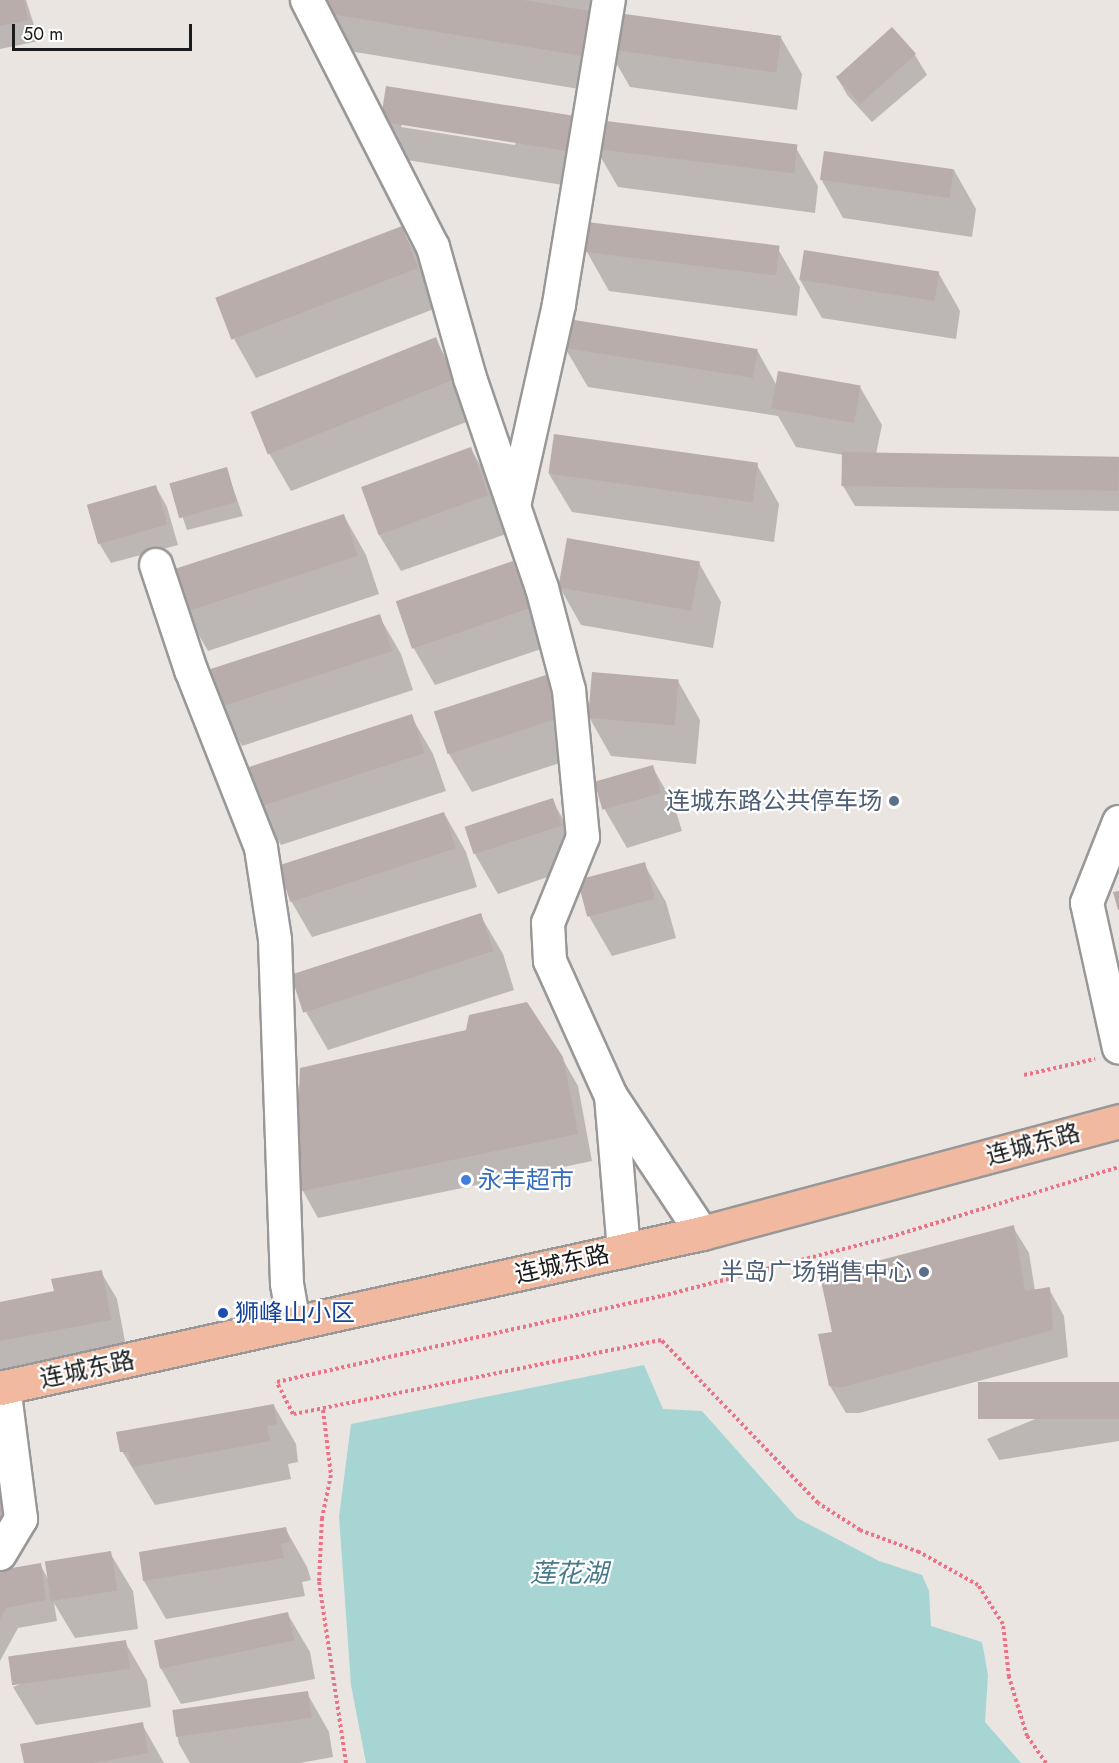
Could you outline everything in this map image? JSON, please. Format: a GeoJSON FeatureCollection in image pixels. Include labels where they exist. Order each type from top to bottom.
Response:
{"type":"FeatureCollection","features":[{"type":"Feature","properties":{"kind":"main road","name":"连城东路"},"geometry":{"type":"LineString","coordinates":[[2,1387],[702,1233],[1119,1120]]}},
{"type":"Feature","properties":{"kind":"lane"},"geometry":{"type":"LineString","coordinates":[[307,0],[433,247],[470,378],[542,588],[569,690],[584,837],[548,923],[550,961],[611,1096],[702,1233]]}},
{"type":"Feature","properties":{"kind":"lane"},"geometry":{"type":"LineString","coordinates":[[514,507],[559,304],[609,0]]}},
{"type":"Feature","properties":{"kind":"lane"},"geometry":{"type":"LineString","coordinates":[[156,565],[191,670],[261,848],[274,940],[287,1284],[294,1324]]}},
{"type":"Feature","properties":{"kind":"lane"},"geometry":{"type":"LineString","coordinates":[[1108,1053],[1088,903],[1119,822]]}},
{"type":"Feature","properties":{"kind":"lane"},"geometry":{"type":"LineString","coordinates":[[611,1096],[624,1251]]}},
{"type":"Feature","properties":{"kind":"lane"},"geometry":{"type":"LineString","coordinates":[[0,1554],[21,1519],[2,1387]]}},
{"type":"Feature","properties":{"kind":"path"},"geometry":{"type":"LineString","coordinates":[[1024,1075],[1108,1053]]}},
{"type":"Feature","properties":{"kind":"path"},"geometry":{"type":"LineString","coordinates":[[1046,1763],[1027,1736],[1009,1677],[1003,1624],[978,1585],[919,1552],[860,1530],[818,1503],[661,1340],[323,1410],[293,1414],[277,1382],[663,1296],[890,1238],[1119,1167]]}},
{"type":"Feature","properties":{"kind":"path"},"geometry":{"type":"LineString","coordinates":[[323,1410],[331,1475],[322,1518],[319,1582],[346,1763]]}},
{"type":"Feature","properties":{"kind":"water","name":"莲花湖"},"geometry":{"type":"Polygon","coordinates":[[[644,1365],[663,1409],[702,1411],[797,1518],[879,1561],[922,1575],[929,1591],[931,1626],[982,1642],[988,1675],[985,1722],[1021,1763],[366,1763],[351,1685],[339,1517],[351,1424],[644,1365]]]}},
{"type":"Feature","properties":{"kind":"building"},"geometry":{"type":"Polygon","coordinates":[[[0,0],[24,0],[28,20],[0,26],[0,0]]]}},
{"type":"Feature","properties":{"kind":"building"},"geometry":{"type":"Polygon","coordinates":[[[320,0],[523,0],[595,12],[588,57],[319,12],[320,0]]]}},
{"type":"Feature","properties":{"kind":"building"},"geometry":{"type":"Polygon","coordinates":[[[611,12],[781,36],[776,73],[606,49],[611,12]]]}},
{"type":"Feature","properties":{"kind":"building"},"geometry":{"type":"Polygon","coordinates":[[[892,27],[916,54],[860,104],[836,77],[892,27]]]}},
{"type":"Feature","properties":{"kind":"building"},"geometry":{"type":"Polygon","coordinates":[[[386,86],[577,116],[571,152],[380,122],[386,86]]]}},
{"type":"Feature","properties":{"kind":"building"},"geometry":{"type":"Polygon","coordinates":[[[598,120],[798,144],[794,173],[594,149],[598,120]]]}},
{"type":"Feature","properties":{"kind":"building"},"geometry":{"type":"Polygon","coordinates":[[[824,151],[954,169],[950,198],[820,180],[824,151]]]}},
{"type":"Feature","properties":{"kind":"building"},"geometry":{"type":"Polygon","coordinates":[[[587,222],[780,246],[776,275],[583,252],[587,222]]]}},
{"type":"Feature","properties":{"kind":"building"},"geometry":{"type":"Polygon","coordinates":[[[402,226],[418,268],[231,340],[215,298],[402,226]]]}},
{"type":"Feature","properties":{"kind":"building"},"geometry":{"type":"Polygon","coordinates":[[[804,250],[939,271],[935,301],[799,280],[804,250]]]}},
{"type":"Feature","properties":{"kind":"building"},"geometry":{"type":"Polygon","coordinates":[[[568,319],[758,349],[753,378],[563,348],[568,319]]]}},
{"type":"Feature","properties":{"kind":"building"},"geometry":{"type":"Polygon","coordinates":[[[436,337],[453,380],[268,455],[251,412],[436,337]]]}},
{"type":"Feature","properties":{"kind":"building"},"geometry":{"type":"Polygon","coordinates":[[[778,371],[861,386],[854,423],[771,408],[778,371]]]}},
{"type":"Feature","properties":{"kind":"building"},"geometry":{"type":"Polygon","coordinates":[[[554,434],[758,463],[752,502],[548,474],[554,434]]]}},
{"type":"Feature","properties":{"kind":"building"},"geometry":{"type":"Polygon","coordinates":[[[471,447],[488,495],[378,535],[361,487],[471,447]]]}},
{"type":"Feature","properties":{"kind":"building"},"geometry":{"type":"Polygon","coordinates":[[[842,452],[1119,457],[1118,491],[841,486],[842,452]]]}},
{"type":"Feature","properties":{"kind":"building"},"geometry":{"type":"Polygon","coordinates":[[[227,467],[237,502],[179,518],[169,484],[227,467]]]}},
{"type":"Feature","properties":{"kind":"building"},"geometry":{"type":"Polygon","coordinates":[[[156,485],[167,524],[98,544],[87,505],[156,485]]]}},
{"type":"Feature","properties":{"kind":"building"},"geometry":{"type":"Polygon","coordinates":[[[344,514],[358,556],[184,612],[170,571],[344,514]]]}},
{"type":"Feature","properties":{"kind":"building"},"geometry":{"type":"Polygon","coordinates":[[[567,538],[700,561],[691,611],[558,587],[567,538]]]}},
{"type":"Feature","properties":{"kind":"building"},"geometry":{"type":"Polygon","coordinates":[[[513,561],[529,608],[412,649],[396,601],[513,561]]]}},
{"type":"Feature","properties":{"kind":"building"},"geometry":{"type":"Polygon","coordinates":[[[380,614],[392,651],[218,708],[206,671],[380,614]]]}},
{"type":"Feature","properties":{"kind":"building"},"geometry":{"type":"Polygon","coordinates":[[[592,672],[679,680],[675,725],[588,718],[592,672]]]}},
{"type":"Feature","properties":{"kind":"building"},"geometry":{"type":"Polygon","coordinates":[[[546,675],[560,718],[448,754],[434,711],[546,675]]]}},
{"type":"Feature","properties":{"kind":"building"},"geometry":{"type":"Polygon","coordinates":[[[412,714],[425,753],[256,808],[244,769],[412,714]]]}},
{"type":"Feature","properties":{"kind":"building"},"geometry":{"type":"Polygon","coordinates":[[[653,765],[661,793],[602,810],[594,782],[653,765]]]}},
{"type":"Feature","properties":{"kind":"building"},"geometry":{"type":"Polygon","coordinates":[[[553,798],[562,826],[474,854],[465,827],[553,798]]]}},
{"type":"Feature","properties":{"kind":"building"},"geometry":{"type":"Polygon","coordinates":[[[444,812],[456,848],[290,902],[279,866],[444,812]]]}},
{"type":"Feature","properties":{"kind":"building"},"geometry":{"type":"Polygon","coordinates":[[[645,862],[655,899],[587,917],[577,880],[645,862]]]}},
{"type":"Feature","properties":{"kind":"building"},"geometry":{"type":"Polygon","coordinates":[[[1119,891],[1119,910],[1118,910],[1113,892],[1119,891]]]}},
{"type":"Feature","properties":{"kind":"building"},"geometry":{"type":"Polygon","coordinates":[[[481,913],[493,951],[303,1013],[291,975],[481,913]]]}},
{"type":"Feature","properties":{"kind":"building"},"geometry":{"type":"Polygon","coordinates":[[[527,1002],[563,1057],[578,1134],[302,1191],[296,1163],[300,1068],[466,1030],[469,1015],[527,1002]]]}},
{"type":"Feature","properties":{"kind":"building"},"geometry":{"type":"Polygon","coordinates":[[[1014,1225],[1025,1291],[1050,1287],[1053,1330],[843,1387],[829,1386],[818,1334],[832,1332],[820,1276],[1014,1225]]]}},
{"type":"Feature","properties":{"kind":"building"},"geometry":{"type":"Polygon","coordinates":[[[102,1270],[111,1320],[0,1341],[0,1302],[54,1291],[51,1279],[102,1270]]]}},
{"type":"Feature","properties":{"kind":"building"},"geometry":{"type":"Polygon","coordinates":[[[978,1382],[1119,1382],[1119,1419],[978,1419],[978,1382]]]}},
{"type":"Feature","properties":{"kind":"building"},"geometry":{"type":"Polygon","coordinates":[[[274,1404],[277,1424],[267,1426],[270,1441],[132,1467],[128,1452],[120,1452],[116,1432],[274,1404]]]}},
{"type":"Feature","properties":{"kind":"building"},"geometry":{"type":"Polygon","coordinates":[[[0,1474],[5,1508],[0,1516],[0,1474]]]}},
{"type":"Feature","properties":{"kind":"building"},"geometry":{"type":"Polygon","coordinates":[[[286,1527],[290,1542],[281,1544],[284,1558],[143,1581],[139,1552],[286,1527]]]}},
{"type":"Feature","properties":{"kind":"building"},"geometry":{"type":"Polygon","coordinates":[[[111,1551],[117,1591],[51,1601],[45,1561],[111,1551]]]}},
{"type":"Feature","properties":{"kind":"building"},"geometry":{"type":"Polygon","coordinates":[[[41,1563],[46,1600],[6,1608],[0,1620],[0,1570],[41,1563]]]}},
{"type":"Feature","properties":{"kind":"building"},"geometry":{"type":"Polygon","coordinates":[[[288,1612],[294,1640],[160,1669],[154,1640],[288,1612]]]}},
{"type":"Feature","properties":{"kind":"building"},"geometry":{"type":"Polygon","coordinates":[[[126,1640],[130,1669],[12,1685],[8,1657],[126,1640]]]}},
{"type":"Feature","properties":{"kind":"building"},"geometry":{"type":"Polygon","coordinates":[[[308,1691],[312,1718],[176,1737],[172,1710],[308,1691]]]}},
{"type":"Feature","properties":{"kind":"building"},"geometry":{"type":"Polygon","coordinates":[[[143,1722],[148,1753],[93,1763],[24,1763],[20,1744],[143,1722]]]}},
{"type":"Feature","properties":{"kind":"place","name":"连城东路公共停车场"},"geometry":{"type":"Point","coordinates":[894,801]}},
{"type":"Feature","properties":{"kind":"place","name":"永丰超市"},"geometry":{"type":"Point","coordinates":[466,1180]}},
{"type":"Feature","properties":{"kind":"place","name":"半岛广场销售中心"},"geometry":{"type":"Point","coordinates":[924,1272]}},
{"type":"Feature","properties":{"kind":"place","name":"狮峰山小区"},"geometry":{"type":"Point","coordinates":[223,1313]}}]}
